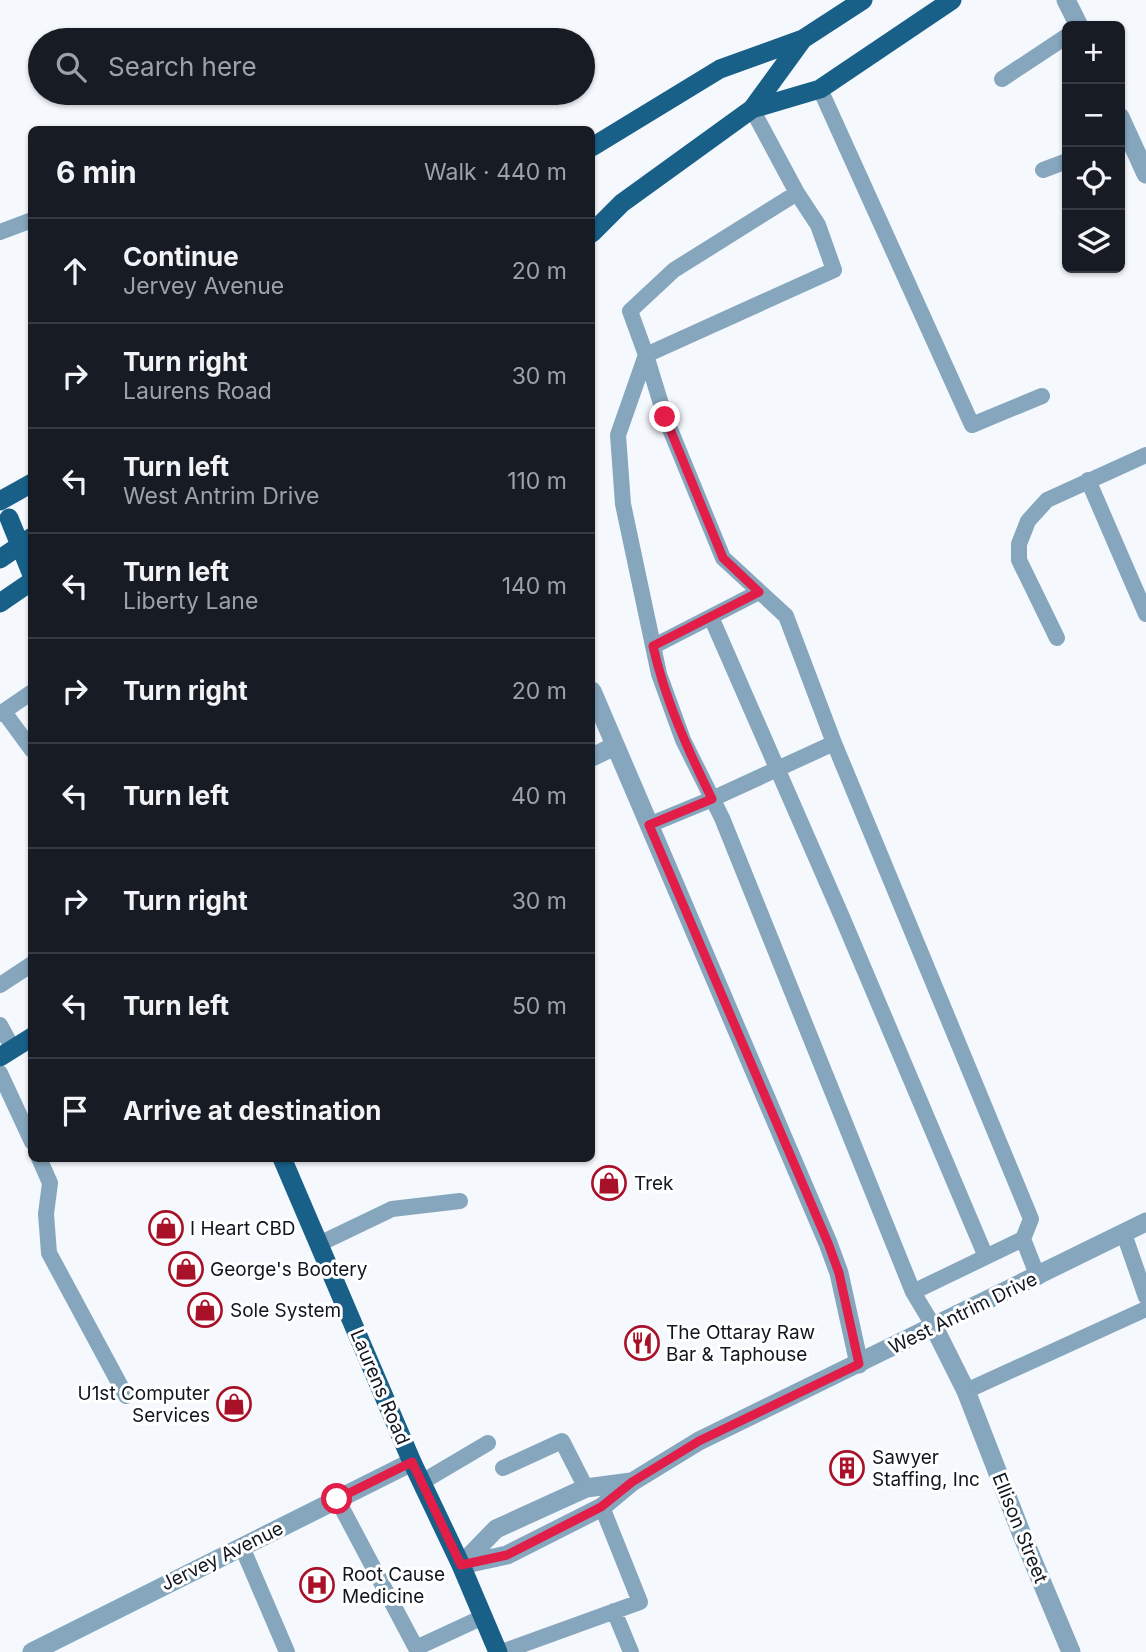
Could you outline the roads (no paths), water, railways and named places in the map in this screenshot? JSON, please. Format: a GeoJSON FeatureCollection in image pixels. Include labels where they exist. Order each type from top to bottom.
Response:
{"type":"FeatureCollection","features":[{"type":"Feature","properties":{"kind":"main road"},"geometry":{"type":"LineString","coordinates":[[595,145],[720,69],[803,39],[863,0]]}},
{"type":"Feature","properties":{"kind":"main road"},"geometry":{"type":"LineString","coordinates":[[752,109],[820,89],[952,0]]}},
{"type":"Feature","properties":{"kind":"main road"},"geometry":{"type":"LineString","coordinates":[[595,230],[622,203],[752,109],[803,39]]}},
{"type":"Feature","properties":{"kind":"main road"},"geometry":{"type":"LineString","coordinates":[[595,212],[622,203]]}},
{"type":"Feature","properties":{"kind":"main road"},"geometry":{"type":"LineString","coordinates":[[28,486],[3,504],[28,565]]}},
{"type":"Feature","properties":{"kind":"main road"},"geometry":{"type":"LineString","coordinates":[[0,559],[28,540]]}},
{"type":"Feature","properties":{"kind":"main road"},"geometry":{"type":"LineString","coordinates":[[0,603],[28,585]]}},
{"type":"Feature","properties":{"kind":"main road"},"geometry":{"type":"LineString","coordinates":[[7,1053],[28,1040]]}},
{"type":"Feature","properties":{"kind":"main road","name":"Laurens Road"},"geometry":{"type":"LineString","coordinates":[[284,1162],[412,1462],[500,1652]]}},
{"type":"Feature","properties":{"kind":"street"},"geometry":{"type":"LineString","coordinates":[[1066,0],[1076,21]]}},
{"type":"Feature","properties":{"kind":"street"},"geometry":{"type":"LineString","coordinates":[[1125,140],[1146,174]]}},
{"type":"Feature","properties":{"kind":"street"},"geometry":{"type":"LineString","coordinates":[[595,698],[828,1243],[839,1273],[859,1364]]}},
{"type":"Feature","properties":{"kind":"street"},"geometry":{"type":"LineString","coordinates":[[595,756],[615,746]]}},
{"type":"Feature","properties":{"kind":"street","name":"West Antrim Drive"},"geometry":{"type":"LineString","coordinates":[[461,1565],[507,1555],[601,1507],[632,1482],[699,1441],[1146,1222]]}},
{"type":"Feature","properties":{"kind":"street","name":"Ellison Street"},"geometry":{"type":"LineString","coordinates":[[934,1327],[966,1391],[1022,1535],[1072,1652]]}},
{"type":"Feature","properties":{"kind":"street","name":"Jervey Avenue"},"geometry":{"type":"LineString","coordinates":[[33,1652],[412,1462]]}},
{"type":"Feature","properties":{"kind":"street","name":"West Antrim Drive"},"geometry":{"type":"LineString","coordinates":[[461,1565],[496,1529],[586,1488],[632,1482]]}},
{"type":"Feature","properties":{"kind":"lane"},"geometry":{"type":"LineString","coordinates":[[1002,79],[1062,39]]}},
{"type":"Feature","properties":{"kind":"lane"},"geometry":{"type":"LineString","coordinates":[[820,89],[972,425],[1042,396]]}},
{"type":"Feature","properties":{"kind":"lane"},"geometry":{"type":"LineString","coordinates":[[752,109],[797,193],[818,225],[835,270],[646,355],[618,435],[623,504],[659,674],[683,740],[712,799],[913,1292],[934,1327]]}},
{"type":"Feature","properties":{"kind":"lane"},"geometry":{"type":"LineString","coordinates":[[1042,170],[1062,163]]}},
{"type":"Feature","properties":{"kind":"lane"},"geometry":{"type":"LineString","coordinates":[[797,193],[674,270],[630,311],[665,417],[723,558],[786,617],[834,743],[1031,1219],[1023,1239],[913,1292]]}},
{"type":"Feature","properties":{"kind":"lane"},"geometry":{"type":"LineString","coordinates":[[0,232],[28,222]]}},
{"type":"Feature","properties":{"kind":"lane"},"geometry":{"type":"LineString","coordinates":[[1057,638],[1018,560],[1019,544],[1028,521],[1047,500],[1146,455]]}},
{"type":"Feature","properties":{"kind":"lane"},"geometry":{"type":"LineString","coordinates":[[1088,480],[1146,614]]}},
{"type":"Feature","properties":{"kind":"lane"},"geometry":{"type":"LineString","coordinates":[[653,646],[759,592]]}},
{"type":"Feature","properties":{"kind":"lane"},"geometry":{"type":"LineString","coordinates":[[711,617],[986,1257]]}},
{"type":"Feature","properties":{"kind":"lane"},"geometry":{"type":"LineString","coordinates":[[28,695],[2,713],[28,745]]}},
{"type":"Feature","properties":{"kind":"lane"},"geometry":{"type":"LineString","coordinates":[[649,825],[834,743]]}},
{"type":"Feature","properties":{"kind":"lane"},"geometry":{"type":"LineString","coordinates":[[0,985],[28,967]]}},
{"type":"Feature","properties":{"kind":"lane"},"geometry":{"type":"LineString","coordinates":[[0,1025],[7,1053]]}},
{"type":"Feature","properties":{"kind":"lane"},"geometry":{"type":"LineString","coordinates":[[0,1073],[28,1133]]}},
{"type":"Feature","properties":{"kind":"lane"},"geometry":{"type":"LineString","coordinates":[[41,1162],[50,1183],[46,1214],[49,1253],[126,1396]]}},
{"type":"Feature","properties":{"kind":"lane"},"geometry":{"type":"LineString","coordinates":[[319,1244],[392,1209],[460,1201]]}},
{"type":"Feature","properties":{"kind":"lane"},"geometry":{"type":"LineString","coordinates":[[1124,1234],[1146,1297]]}},
{"type":"Feature","properties":{"kind":"lane"},"geometry":{"type":"LineString","coordinates":[[1023,1239],[1038,1277]]}},
{"type":"Feature","properties":{"kind":"lane"},"geometry":{"type":"LineString","coordinates":[[966,1391],[1146,1309]]}},
{"type":"Feature","properties":{"kind":"lane"},"geometry":{"type":"LineString","coordinates":[[503,1468],[562,1441],[586,1488]]}},
{"type":"Feature","properties":{"kind":"lane"},"geometry":{"type":"LineString","coordinates":[[422,1482],[488,1443]]}},
{"type":"Feature","properties":{"kind":"lane"},"geometry":{"type":"LineString","coordinates":[[337,1499],[416,1648],[483,1617]]}},
{"type":"Feature","properties":{"kind":"lane"},"geometry":{"type":"LineString","coordinates":[[500,1652],[640,1602],[601,1507]]}},
{"type":"Feature","properties":{"kind":"lane"},"geometry":{"type":"LineString","coordinates":[[242,1547],[287,1652]]}},
{"type":"Feature","properties":{"kind":"lane"},"geometry":{"type":"LineString","coordinates":[[614,1611],[631,1652]]}},
{"type":"Feature","properties":{"kind":"place","name":"Trek"},"geometry":{"type":"Point","coordinates":[609,1183]}},
{"type":"Feature","properties":{"kind":"place","name":"I Heart CBD"},"geometry":{"type":"Point","coordinates":[166,1228]}},
{"type":"Feature","properties":{"kind":"place","name":"George's Bootery"},"geometry":{"type":"Point","coordinates":[186,1269]}},
{"type":"Feature","properties":{"kind":"place","name":"Sole System"},"geometry":{"type":"Point","coordinates":[205,1310]}},
{"type":"Feature","properties":{"kind":"place","name":"The Ottaray Raw Bar & Taphouse"},"geometry":{"type":"Point","coordinates":[642,1343]}},
{"type":"Feature","properties":{"kind":"place","name":"U1st Computer Services"},"geometry":{"type":"Point","coordinates":[234,1404]}},
{"type":"Feature","properties":{"kind":"place","name":"Sawyer Staffing, Inc"},"geometry":{"type":"Point","coordinates":[847,1468]}},
{"type":"Feature","properties":{"kind":"place","name":"Root Cause Medicine"},"geometry":{"type":"Point","coordinates":[317,1585]}}]}
